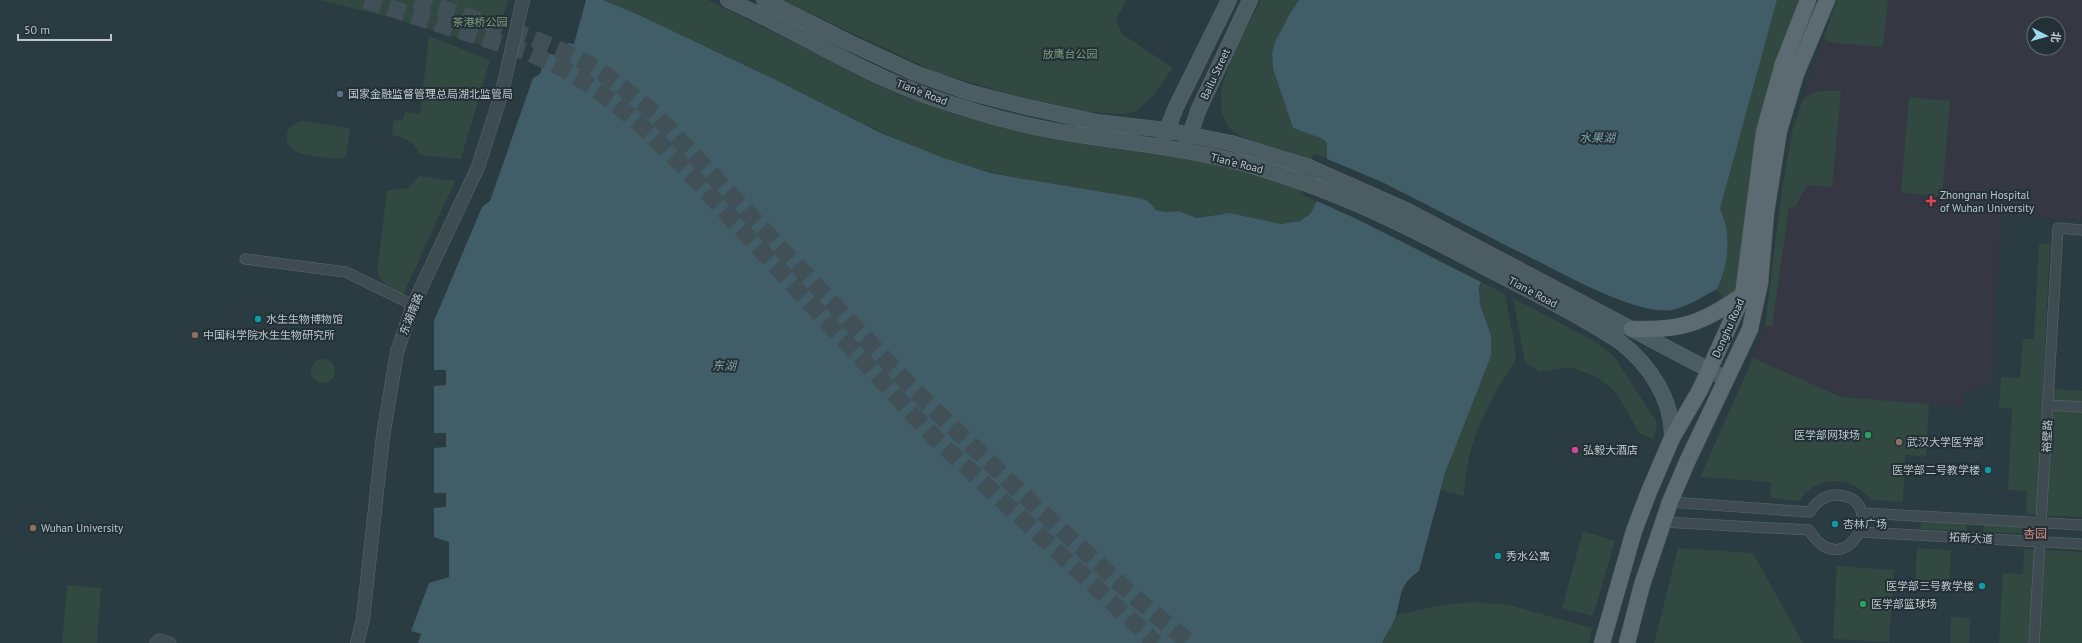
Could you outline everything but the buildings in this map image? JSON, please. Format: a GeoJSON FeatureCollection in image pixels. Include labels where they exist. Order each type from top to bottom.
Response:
{"type":"FeatureCollection","features":[{"type":"Feature","properties":{"kind":"main road","name":"Tian'e Road"},"geometry":{"type":"LineString","coordinates":[[728,0],[845,59],[932,97],[994,116],[1047,129],[1184,150],[1228,160],[1304,182],[1371,210],[1632,329],[1726,379]]}},
{"type":"Feature","properties":{"kind":"main road","name":"Tian'e Road"},"geometry":{"type":"LineString","coordinates":[[764,0],[915,73],[961,89],[1066,116],[1096,122],[1190,134],[1255,149],[1309,167],[1377,196],[1509,272],[1602,330],[1632,351],[1653,377],[1662,392],[1672,423],[1672,438]]}},
{"type":"Feature","properties":{"kind":"main road","name":"Bailu Street"},"geometry":{"type":"LineString","coordinates":[[1162,146],[1166,130],[1176,107],[1229,0]]}},
{"type":"Feature","properties":{"kind":"main road","name":"Bailu Street"},"geometry":{"type":"LineString","coordinates":[[1184,150],[1198,111],[1250,0]]}},
{"type":"Feature","properties":{"kind":"main road","name":"Donghu Road"},"geometry":{"type":"LineString","coordinates":[[1602,643],[1634,531],[1672,438],[1710,370],[1743,295],[1764,132],[1783,64],[1808,0]]}},
{"type":"Feature","properties":{"kind":"main road","name":"Donghu Road"},"geometry":{"type":"LineString","coordinates":[[1627,643],[1642,585],[1670,502],[1750,328],[1760,283],[1766,213],[1780,131],[1796,74],[1827,0]]}},
{"type":"Feature","properties":{"kind":"main road"},"geometry":{"type":"LineString","coordinates":[[1632,329],[1658,330],[1676,328],[1707,318],[1743,295]]}},
{"type":"Feature","properties":{"kind":"street","name":"东湖南路"},"geometry":{"type":"LineString","coordinates":[[358,643],[363,619],[383,436],[393,368],[413,305],[466,194],[487,140],[502,92],[524,0]]}},
{"type":"Feature","properties":{"kind":"street"},"geometry":{"type":"LineString","coordinates":[[487,140],[508,82],[532,0]]}},
{"type":"Feature","properties":{"kind":"street","name":"裕壁路"},"geometry":{"type":"LineString","coordinates":[[2034,643],[2058,228],[2082,230]]}},
{"type":"Feature","properties":{"kind":"street"},"geometry":{"type":"LineString","coordinates":[[245,259],[346,272],[359,277],[413,305]]}},
{"type":"Feature","properties":{"kind":"street"},"geometry":{"type":"LineString","coordinates":[[2048,405],[2082,407]]}},
{"type":"Feature","properties":{"kind":"street"},"geometry":{"type":"LineString","coordinates":[[1663,522],[1809,530],[1815,540],[1823,546],[1836,549],[1850,545],[1861,532],[1862,513],[1854,501],[1839,495],[1823,499],[1810,512],[1670,502]]}},
{"type":"Feature","properties":{"kind":"street","name":"拓新大道"},"geometry":{"type":"LineString","coordinates":[[1862,513],[2082,525]]}},
{"type":"Feature","properties":{"kind":"street","name":"拓新大道"},"geometry":{"type":"LineString","coordinates":[[1861,532],[2082,544]]}},
{"type":"Feature","properties":{"kind":"street"},"geometry":{"type":"LineString","coordinates":[[155,643],[159,640],[171,643]]}},
{"type":"Feature","properties":{"kind":"shaded area","name":"Zhongnan Hospital of Wuhan University"},"geometry":{"type":"Polygon","coordinates":[[[1837,0],[2082,0],[2082,220],[2001,214],[1992,382],[1965,393],[1963,407],[1841,397],[1753,358],[1765,325],[1782,189],[1792,132],[1837,0]]]}},
{"type":"Feature","properties":{"kind":"green space","name":"茶港桥公园"},"geometry":{"type":"Polygon","coordinates":[[[319,0],[508,0],[494,49],[394,18],[319,0]]]}},
{"type":"Feature","properties":{"kind":"green space"},"geometry":{"type":"Polygon","coordinates":[[[603,0],[708,0],[905,97],[960,116],[1043,137],[1138,150],[1216,164],[1303,188],[1300,194],[1317,201],[1310,214],[1294,223],[1281,224],[1230,213],[1197,218],[1179,211],[1165,212],[1156,210],[1148,201],[1139,198],[1039,182],[990,172],[965,165],[898,140],[731,58],[603,0]]]}},
{"type":"Feature","properties":{"kind":"green space","name":"放鹰台公园"},"geometry":{"type":"Polygon","coordinates":[[[781,0],[1127,0],[1116,19],[1121,33],[1173,68],[1152,97],[1136,111],[1122,114],[1088,112],[1041,103],[938,73],[781,0]]]}},
{"type":"Feature","properties":{"kind":"green space"},"geometry":{"type":"Polygon","coordinates":[[[1261,0],[1299,0],[1276,40],[1272,53],[1273,69],[1293,128],[1323,139],[1327,145],[1327,159],[1314,154],[1311,162],[1265,146],[1239,135],[1226,123],[1221,108],[1222,90],[1227,70],[1244,31],[1261,0]]]}},
{"type":"Feature","properties":{"kind":"green space"},"geometry":{"type":"Polygon","coordinates":[[[1777,0],[1800,0],[1737,292],[1723,299],[1717,289],[1724,270],[1728,249],[1724,218],[1720,209],[1777,0]]]}},
{"type":"Feature","properties":{"kind":"green space"},"geometry":{"type":"Polygon","coordinates":[[[1837,0],[1888,0],[1883,47],[1835,43],[1823,39],[1837,0]]]}},
{"type":"Feature","properties":{"kind":"green space"},"geometry":{"type":"Polygon","coordinates":[[[429,36],[490,60],[461,159],[420,155],[412,143],[401,137],[392,135],[393,121],[403,119],[405,112],[420,114],[429,36]]]}},
{"type":"Feature","properties":{"kind":"green space"},"geometry":{"type":"Polygon","coordinates":[[[1819,91],[1841,91],[1832,187],[1807,185],[1795,207],[1789,207],[1772,327],[1765,325],[1782,189],[1792,132],[1803,99],[1819,91]]]}},
{"type":"Feature","properties":{"kind":"green space"},"geometry":{"type":"Polygon","coordinates":[[[1909,97],[1950,101],[1942,196],[1901,193],[1909,97]]]}},
{"type":"Feature","properties":{"kind":"green space"},"geometry":{"type":"Polygon","coordinates":[[[303,121],[348,128],[350,132],[346,156],[340,159],[315,157],[298,152],[291,148],[287,142],[288,131],[292,125],[303,121]]]}},
{"type":"Feature","properties":{"kind":"green space"},"geometry":{"type":"Polygon","coordinates":[[[419,176],[455,181],[403,295],[384,282],[377,270],[387,191],[408,188],[419,176]]]}},
{"type":"Feature","properties":{"kind":"green space"},"geometry":{"type":"Polygon","coordinates":[[[2039,244],[2050,244],[2043,388],[2082,391],[2082,517],[2026,514],[2027,491],[2008,490],[2012,409],[1999,408],[2001,377],[2020,378],[2023,339],[2034,339],[2039,244]]]}},
{"type":"Feature","properties":{"kind":"green space"},"geometry":{"type":"Polygon","coordinates":[[[1481,282],[1505,294],[1516,354],[1514,363],[1486,410],[1479,426],[1469,460],[1464,496],[1440,490],[1455,445],[1491,356],[1491,335],[1479,299],[1481,282]]]}},
{"type":"Feature","properties":{"kind":"green space"},"geometry":{"type":"Polygon","coordinates":[[[1513,298],[1592,340],[1614,356],[1656,421],[1657,427],[1653,439],[1639,433],[1619,397],[1611,388],[1595,376],[1573,368],[1561,368],[1540,372],[1525,362],[1513,298]]]}},
{"type":"Feature","properties":{"kind":"green space"},"geometry":{"type":"Polygon","coordinates":[[[1753,358],[1841,397],[1929,404],[1926,456],[1905,455],[1903,502],[1871,500],[1854,486],[1844,482],[1824,482],[1806,492],[1799,501],[1770,498],[1771,482],[1700,477],[1753,358]]]}},
{"type":"Feature","properties":{"kind":"green space"},"geometry":{"type":"Polygon","coordinates":[[[323,359],[332,362],[335,371],[332,380],[323,383],[314,380],[311,371],[314,362],[323,359]]]}},
{"type":"Feature","properties":{"kind":"green space"},"geometry":{"type":"Polygon","coordinates":[[[1921,522],[1967,524],[1966,531],[1920,529],[1921,522]]]}},
{"type":"Feature","properties":{"kind":"green space"},"geometry":{"type":"Polygon","coordinates":[[[1984,525],[2031,527],[2031,534],[1983,532],[1984,525]]]}},
{"type":"Feature","properties":{"kind":"green space"},"geometry":{"type":"Polygon","coordinates":[[[1583,531],[1615,541],[1593,616],[1562,608],[1583,531]]]}},
{"type":"Feature","properties":{"kind":"green space"},"geometry":{"type":"Polygon","coordinates":[[[1678,548],[1753,553],[1803,643],[1654,643],[1678,548]]]}},
{"type":"Feature","properties":{"kind":"green space"},"geometry":{"type":"Polygon","coordinates":[[[1917,548],[1951,550],[1949,588],[1915,587],[1917,548]]]}},
{"type":"Feature","properties":{"kind":"green space"},"geometry":{"type":"Polygon","coordinates":[[[2024,549],[2082,552],[2082,643],[1999,643],[2003,573],[2023,574],[2024,549]]]}},
{"type":"Feature","properties":{"kind":"green space","name":"医学部篮球场"},"geometry":{"type":"Polygon","coordinates":[[[1837,566],[1894,570],[1889,642],[1833,639],[1837,566]]]}},
{"type":"Feature","properties":{"kind":"green space"},"geometry":{"type":"Polygon","coordinates":[[[67,585],[101,588],[97,643],[62,643],[67,585]]]}},
{"type":"Feature","properties":{"kind":"green space"},"geometry":{"type":"Polygon","coordinates":[[[1475,602],[1509,605],[1592,628],[1589,643],[1382,643],[1396,615],[1443,605],[1475,602]]]}},
{"type":"Feature","properties":{"kind":"green space"},"geometry":{"type":"Polygon","coordinates":[[[1951,617],[1970,618],[1969,643],[1950,643],[1951,617]]]}},
{"type":"Feature","properties":{"kind":"water","name":"东湖"},"geometry":{"type":"Polygon","coordinates":[[[586,0],[603,0],[641,16],[774,79],[881,133],[941,157],[991,173],[1139,198],[1148,201],[1156,210],[1165,212],[1179,211],[1197,218],[1230,213],[1281,224],[1300,221],[1310,214],[1317,201],[1327,159],[1327,144],[1323,139],[1293,128],[1273,69],[1272,53],[1276,40],[1299,0],[1777,0],[1720,209],[1726,228],[1728,249],[1724,270],[1717,289],[1692,303],[1676,309],[1660,310],[1641,307],[1619,300],[1596,290],[1517,251],[1506,251],[1481,282],[1479,288],[1480,304],[1491,335],[1491,356],[1445,473],[1419,571],[1408,581],[1402,590],[1395,619],[1382,643],[418,643],[421,634],[411,631],[429,583],[449,577],[449,542],[434,537],[434,508],[446,507],[446,493],[434,493],[434,448],[446,447],[446,433],[434,433],[434,386],[446,385],[446,370],[434,370],[434,321],[482,207],[490,201],[533,78],[540,74],[546,53],[564,57],[568,43],[574,44],[586,0]]]}},
{"type":"Feature","properties":{"kind":"pier"},"geometry":{"type":"Polygon","coordinates":[[[1325,158],[1384,183],[1519,252],[1519,254],[1512,251],[1507,253],[1483,283],[1361,221],[1315,200],[1325,158]]]}},
{"type":"Feature","properties":{"kind":"tunnel"},"geometry":{"type":"LineString","coordinates":[[365,0],[529,53],[562,68],[581,79],[617,105],[645,129],[682,165],[935,438],[1156,643]]}},
{"type":"Feature","properties":{"kind":"tunnel"},"geometry":{"type":"LineString","coordinates":[[415,0],[552,46],[594,67],[636,98],[656,115],[915,391],[1033,504],[1138,600],[1190,643]]}},
{"type":"Feature","properties":{"kind":"place","name":"国家金融监督管理总局湖北监管局"},"geometry":{"type":"Point","coordinates":[340,94]}},
{"type":"Feature","properties":{"kind":"place","name":"Zhongnan Hospital of Wuhan University"},"geometry":{"type":"Point","coordinates":[1931,201]}},
{"type":"Feature","properties":{"kind":"place","name":"水生生物博物馆"},"geometry":{"type":"Point","coordinates":[258,319]}},
{"type":"Feature","properties":{"kind":"place","name":"中国科学院水生生物研究所"},"geometry":{"type":"Point","coordinates":[195,335]}},
{"type":"Feature","properties":{"kind":"place","name":"医学部网球场"},"geometry":{"type":"Point","coordinates":[1868,435]}},
{"type":"Feature","properties":{"kind":"place","name":"武汉大学医学部"},"geometry":{"type":"Point","coordinates":[1899,442]}},
{"type":"Feature","properties":{"kind":"place","name":"弘毅大酒店"},"geometry":{"type":"Point","coordinates":[1575,450]}},
{"type":"Feature","properties":{"kind":"place","name":"医学部二号教学楼"},"geometry":{"type":"Point","coordinates":[1988,470]}},
{"type":"Feature","properties":{"kind":"place","name":"杏林广场"},"geometry":{"type":"Point","coordinates":[1835,524]}},
{"type":"Feature","properties":{"kind":"place","name":"Wuhan University"},"geometry":{"type":"Point","coordinates":[33,528]}},
{"type":"Feature","properties":{"kind":"place","name":"秀水公寓"},"geometry":{"type":"Point","coordinates":[1498,556]}},
{"type":"Feature","properties":{"kind":"place","name":"医学部三号教学楼"},"geometry":{"type":"Point","coordinates":[1982,586]}},
{"type":"Feature","properties":{"kind":"place","name":"医学部篮球场"},"geometry":{"type":"Point","coordinates":[1863,604]}},
{"type":"Feature","properties":{"kind":"district","name":"杏园"},"geometry":{"type":"Point","coordinates":[2035,533]}},
{"type":"Feature","properties":{"kind":"water label","name":"水果湖"},"geometry":{"type":"Point","coordinates":[1597,137]}}]}
